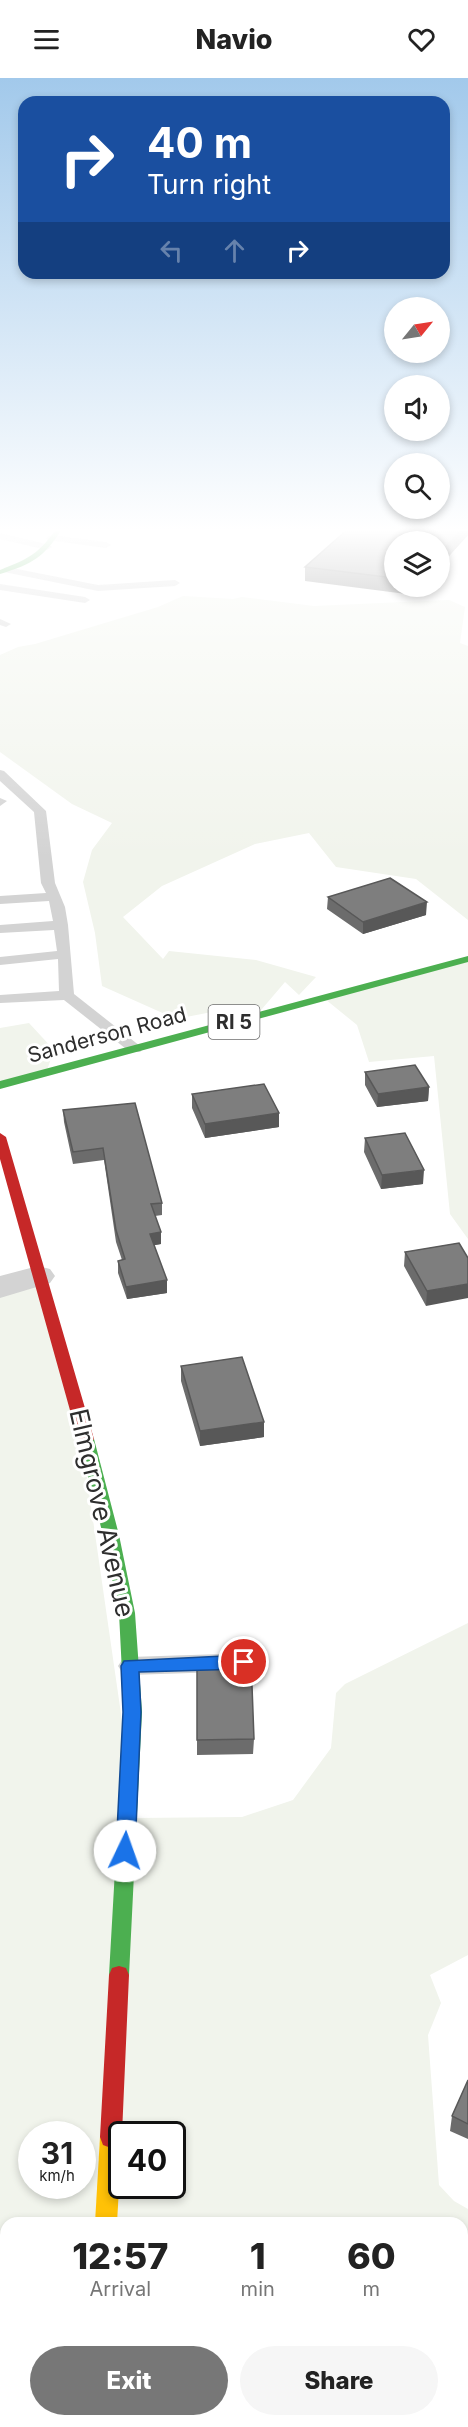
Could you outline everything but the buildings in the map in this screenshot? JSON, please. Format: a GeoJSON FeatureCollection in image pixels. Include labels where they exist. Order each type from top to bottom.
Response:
{"type":"FeatureCollection","features":[{"type":"Feature","properties":{"kind":"street","name":"Sanderson Road"},"geometry":{"type":"LineString","coordinates":[[0,1085],[468,959]]}},
{"type":"Feature","properties":{"kind":"street","name":"Elmgrove Avenue"},"geometry":{"type":"LineString","coordinates":[[0,1137],[38,1276],[77,1402],[111,1535],[127,1613],[132,1712],[106,2217]]}},
{"type":"Feature","properties":{"kind":"street"},"geometry":{"type":"LineString","coordinates":[[0,1287],[38,1276]]}},
{"type":"Feature","properties":{"kind":"lane"},"geometry":{"type":"LineString","coordinates":[[1,775],[40,811],[48,883],[61,925],[67,994]]}},
{"type":"Feature","properties":{"kind":"lane"},"geometry":{"type":"LineString","coordinates":[[0,890],[12,891],[22,899]]}},
{"type":"Feature","properties":{"kind":"lane"},"geometry":{"type":"LineString","coordinates":[[0,900],[54,897]]}},
{"type":"Feature","properties":{"kind":"lane"},"geometry":{"type":"LineString","coordinates":[[0,929],[61,925]]}},
{"type":"Feature","properties":{"kind":"lane"},"geometry":{"type":"LineString","coordinates":[[0,961],[65,954]]}},
{"type":"Feature","properties":{"kind":"lane"},"geometry":{"type":"LineString","coordinates":[[0,999],[67,994],[135,1049]]}},
{"type":"Feature","properties":{"kind":"lane"},"geometry":{"type":"LineString","coordinates":[[130,1666],[244,1662]]}},
{"type":"Feature","properties":{"kind":"shaded area"},"geometry":{"type":"Polygon","coordinates":[[[53,639],[461,639],[460,643],[468,646],[468,920],[416,879],[336,867],[309,833],[255,844],[162,886],[123,917],[163,959],[169,951],[256,960],[316,977],[299,995],[285,982],[256,1016],[222,1010],[176,1019],[102,986],[95,933],[83,882],[92,850],[112,823],[72,804],[0,752],[0,655],[18,647],[53,639]]]}},
{"type":"Feature","properties":{"kind":"shaded area"},"geometry":{"type":"Polygon","coordinates":[[[468,959],[468,1239],[450,1214],[434,1056],[369,1062],[357,1025],[325,999],[468,959]]]}},
{"type":"Feature","properties":{"kind":"shaded area"},"geometry":{"type":"Polygon","coordinates":[[[29,1023],[54,1050],[46,1073],[0,1086],[0,1028],[29,1023]]]}},
{"type":"Feature","properties":{"kind":"shaded area"},"geometry":{"type":"Polygon","coordinates":[[[38,1276],[73,1381],[136,1818],[242,1817],[293,1800],[331,1748],[336,1693],[345,1684],[468,1623],[468,1955],[430,1975],[441,2003],[428,2035],[439,2185],[454,2201],[468,2209],[468,2217],[0,2217],[0,1287],[38,1276]]]}},
{"type":"Feature","properties":{"kind":"traffic: fast"},"geometry":{"type":"LineString","coordinates":[[0,1085],[468,959]]}},
{"type":"Feature","properties":{"kind":"traffic: fast"},"geometry":{"type":"LineString","coordinates":[[86,1439],[111,1535],[127,1613],[133,1712],[119,1975]]}},
{"type":"Feature","properties":{"kind":"traffic: slow"},"geometry":{"type":"LineString","coordinates":[[106,2217],[108,2189]]}},
{"type":"Feature","properties":{"kind":"traffic: jam"},"geometry":{"type":"LineString","coordinates":[[0,1137],[86,1439]]}},
{"type":"Feature","properties":{"kind":"traffic: jam"},"geometry":{"type":"LineString","coordinates":[[112,2121],[119,1975]]}},
{"type":"Feature","properties":{"kind":"route"},"geometry":{"type":"LineString","coordinates":[[125,1851],[132,1712],[130,1666],[244,1662]]}}]}
